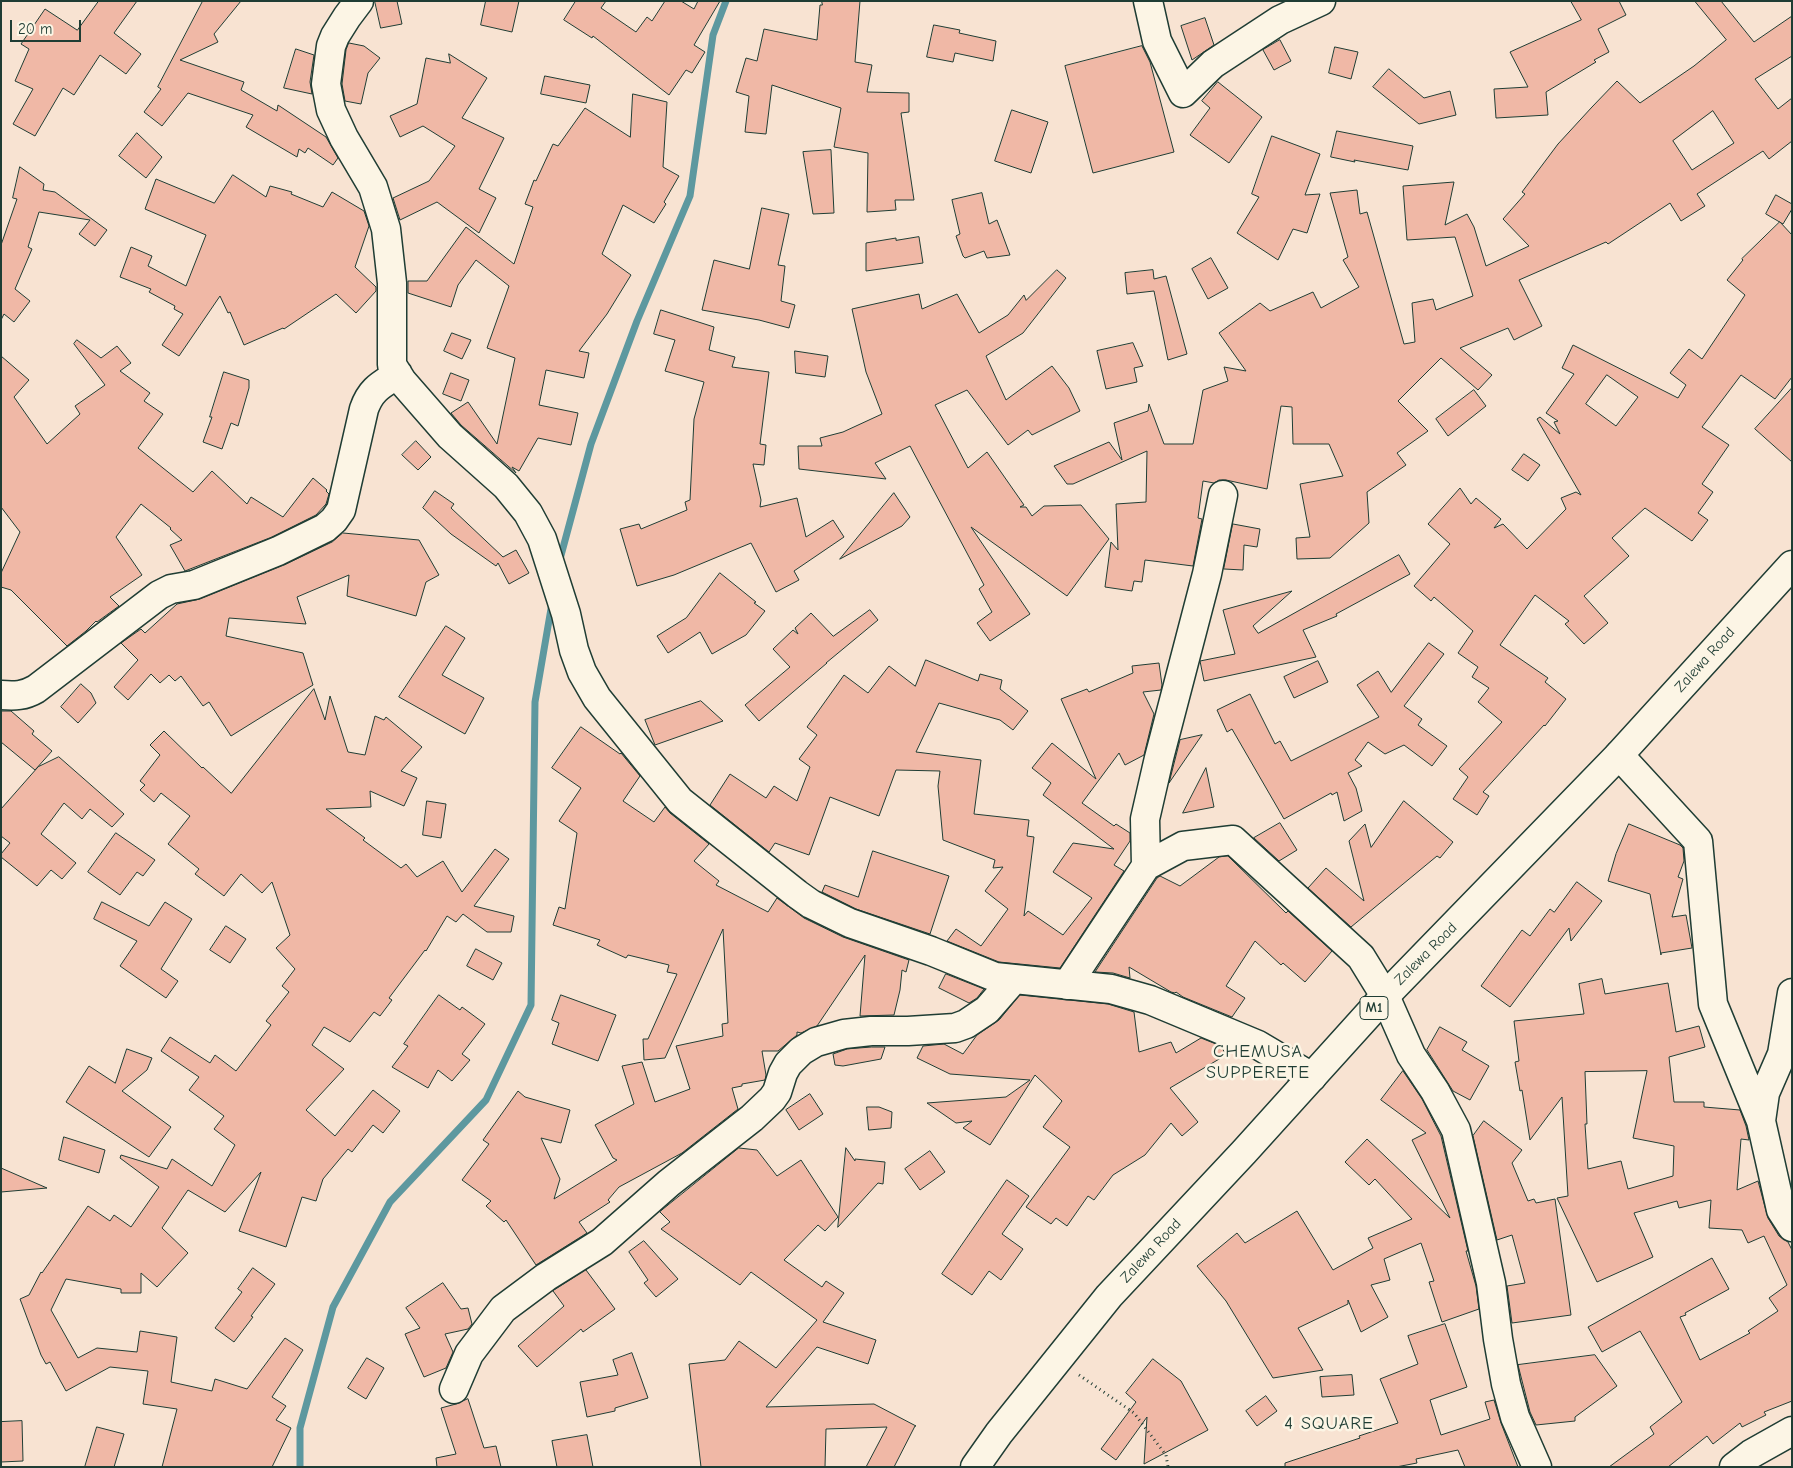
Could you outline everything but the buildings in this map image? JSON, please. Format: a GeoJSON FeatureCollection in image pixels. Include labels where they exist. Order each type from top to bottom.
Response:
{"type":"FeatureCollection","features":[{"type":"Feature","properties":{"kind":"main road"},"geometry":{"type":"LineString","coordinates":[[359,1],[335,36],[331,46],[326,84],[331,110],[344,138],[373,187],[386,229],[392,284],[392,365],[402,381],[450,436],[506,486],[528,513],[542,539],[582,672],[597,698],[680,801],[811,904],[850,924],[931,951],[995,976],[1111,990],[1150,1000],[1258,1045],[1312,1078]]}},
{"type":"Feature","properties":{"kind":"main road"},"geometry":{"type":"LineString","coordinates":[[1148,1],[1156,41],[1182,93],[1220,59],[1280,20],[1321,1]]}},
{"type":"Feature","properties":{"kind":"main road"},"geometry":{"type":"LineString","coordinates":[[1,695],[19,696],[36,689],[159,595],[217,576],[278,551],[326,528],[341,510],[368,398],[375,389],[398,374]]}},
{"type":"Feature","properties":{"kind":"main road"},"geometry":{"type":"LineString","coordinates":[[1146,866],[1145,819],[1207,574],[1223,495]]}},
{"type":"Feature","properties":{"kind":"main road","name":"Zalewa Road"},"geometry":{"type":"LineString","coordinates":[[975,1467],[998,1433],[1109,1296],[1244,1152],[1385,996],[1619,755],[1792,565]]}},
{"type":"Feature","properties":{"kind":"main road"},"geometry":{"type":"LineString","coordinates":[[1619,755],[1698,841],[1713,1004],[1761,1121],[1781,1210],[1792,1227]]}},
{"type":"Feature","properties":{"kind":"main road"},"geometry":{"type":"LineString","coordinates":[[1067,985],[1146,866],[1183,846],[1233,840],[1361,957],[1385,996],[1411,1055],[1435,1090],[1456,1130],[1491,1283],[1506,1384],[1515,1416],[1538,1467]]}},
{"type":"Feature","properties":{"kind":"main road"},"geometry":{"type":"LineString","coordinates":[[454,1389],[469,1354],[502,1309],[546,1277],[602,1242],[669,1183],[752,1118],[772,1099],[788,1064],[801,1050],[816,1042],[844,1034],[871,1031],[955,1028],[966,1024],[986,1010],[1014,978]]}},
{"type":"Feature","properties":{"kind":"main road"},"geometry":{"type":"LineString","coordinates":[[1761,1121],[1765,1093],[1782,1054],[1792,994]]}},
{"type":"Feature","properties":{"kind":"main road"},"geometry":{"type":"LineString","coordinates":[[1734,1467],[1751,1454],[1792,1431]]}},
{"type":"Feature","properties":{"kind":"path"},"geometry":{"type":"LineString","coordinates":[[1057,1360],[1134,1414],[1166,1455],[1168,1467]]}},
{"type":"Feature","properties":{"kind":"waterway"},"geometry":{"type":"LineString","coordinates":[[560,559],[591,444],[637,321],[690,196],[713,35],[726,1]]}},
{"type":"Feature","properties":{"kind":"waterway"},"geometry":{"type":"LineString","coordinates":[[300,1467],[300,1428],[333,1307],[390,1202],[486,1100],[531,1005],[535,702],[552,603]]}},
{"type":"Feature","properties":{"kind":"district","name":"CHEMUSA SUPPERETE"},"geometry":{"type":"Point","coordinates":[1258,1062]}},
{"type":"Feature","properties":{"kind":"district","name":"4 SQUARE"},"geometry":{"type":"Point","coordinates":[1329,1424]}}]}
